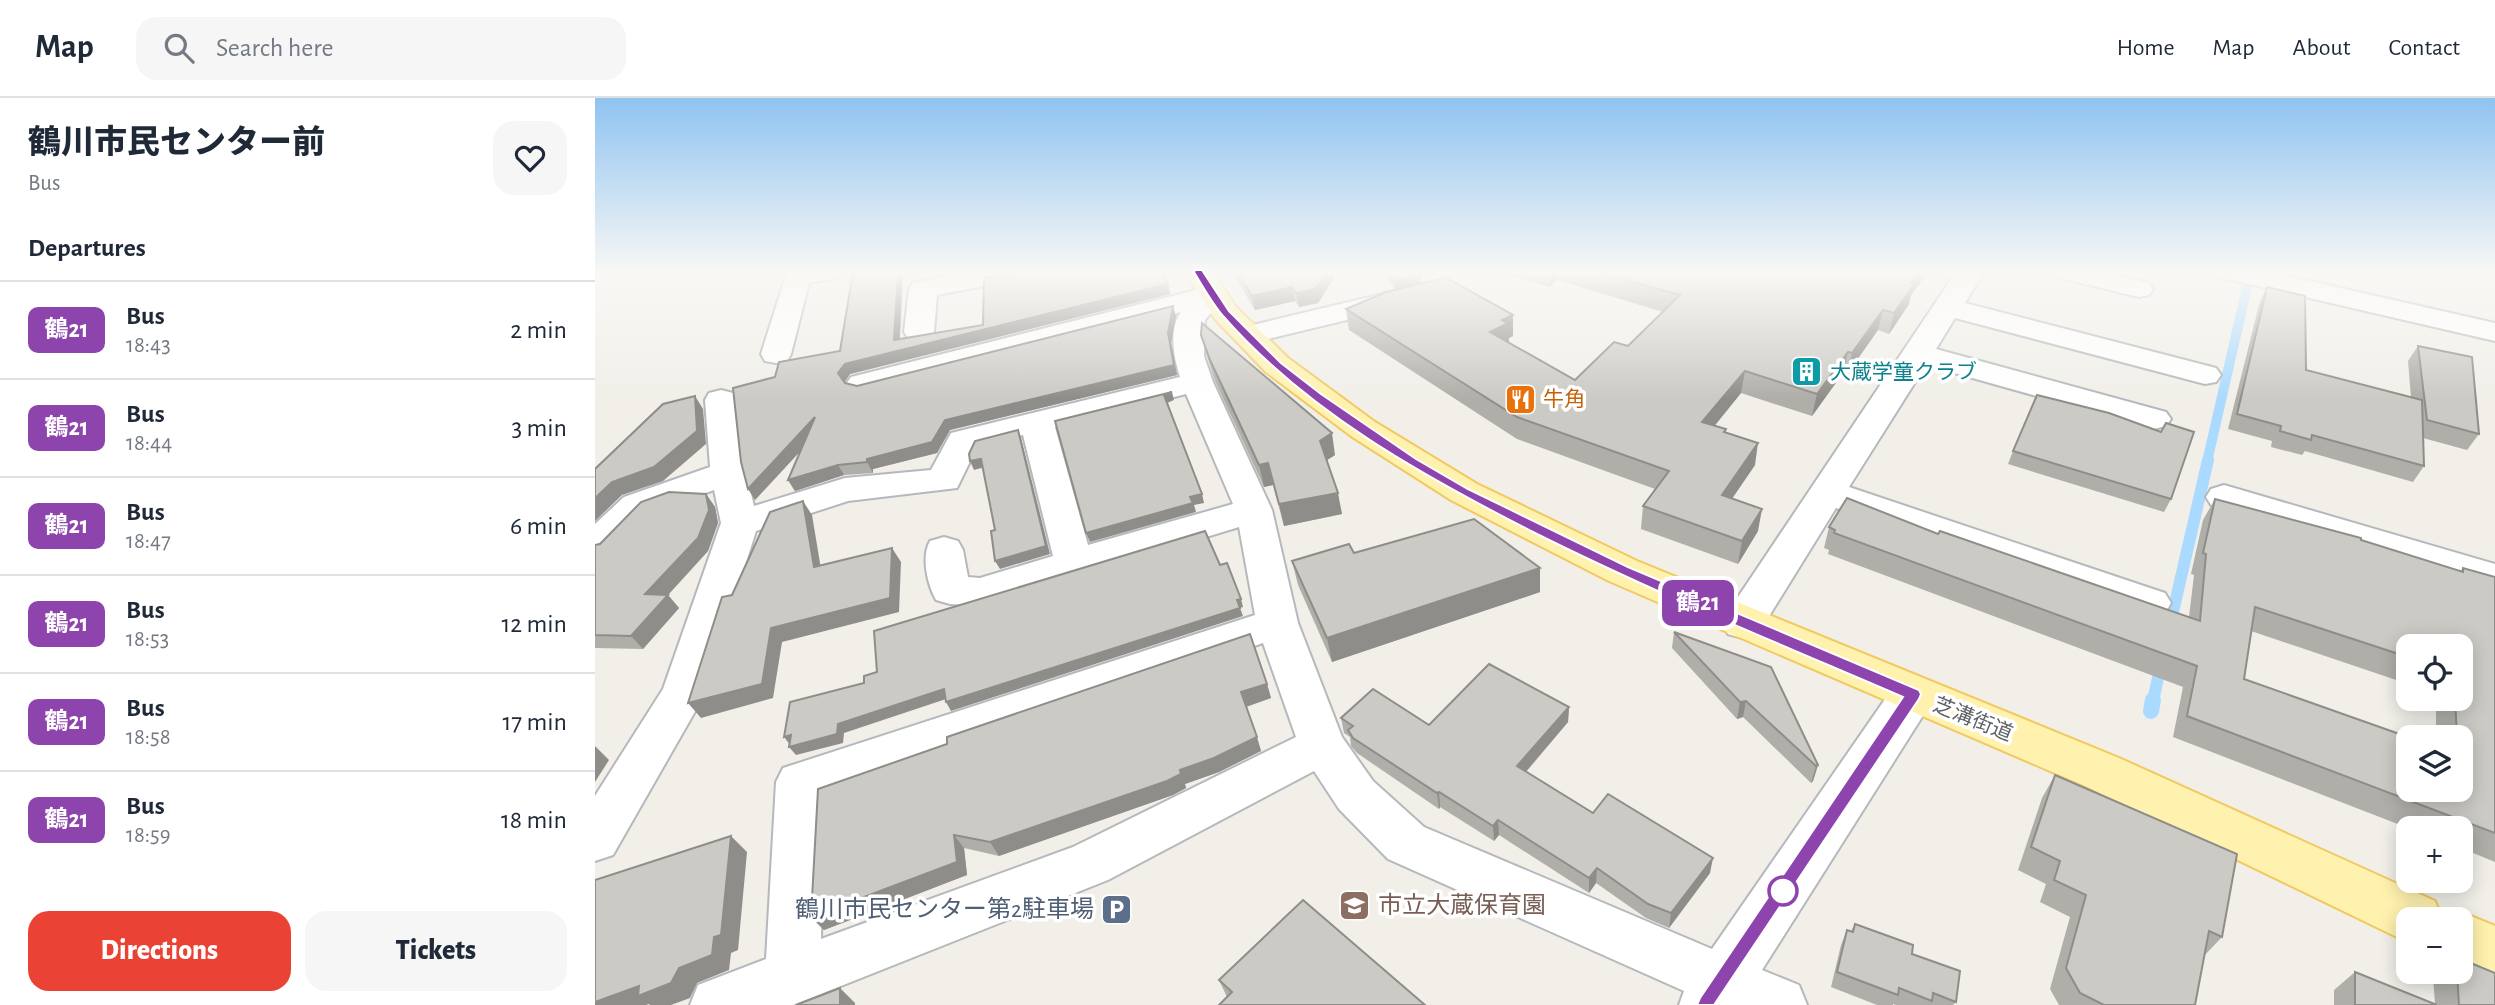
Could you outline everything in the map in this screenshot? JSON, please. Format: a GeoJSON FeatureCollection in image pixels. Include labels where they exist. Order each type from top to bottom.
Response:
{"type":"FeatureCollection","features":[{"type":"Feature","properties":{"kind":"main road","name":"芝溝街道"},"geometry":{"type":"LineString","coordinates":[[1230,314],[1277,365],[1317,397],[1411,461],[1548,535],[1743,623],[2102,772],[2396,910]]}},
{"type":"Feature","properties":{"kind":"main road"},"geometry":{"type":"LineString","coordinates":[[2473,943],[2495,952]]}},
{"type":"Feature","properties":{"kind":"street"},"geometry":{"type":"LineString","coordinates":[[776,354],[791,314]]}},
{"type":"Feature","properties":{"kind":"street"},"geometry":{"type":"LineString","coordinates":[[919,332],[920,314]]}},
{"type":"Feature","properties":{"kind":"street"},"geometry":{"type":"LineString","coordinates":[[862,384],[1101,314]]}},
{"type":"Feature","properties":{"kind":"street"},"geometry":{"type":"LineString","coordinates":[[1192,314],[1189,356],[1197,382],[1254,510],[1277,624],[1322,745],[1356,795],[1406,843],[1715,993],[1779,1005]]}},
{"type":"Feature","properties":{"kind":"street"},"geometry":{"type":"LineString","coordinates":[[1247,335],[1333,314]]}},
{"type":"Feature","properties":{"kind":"street"},"geometry":{"type":"LineString","coordinates":[[1743,623],[1942,314]]}},
{"type":"Feature","properties":{"kind":"street"},"geometry":{"type":"LineString","coordinates":[[1975,314],[2205,374]]}},
{"type":"Feature","properties":{"kind":"street"},"geometry":{"type":"LineString","coordinates":[[2418,314],[2495,332]]}},
{"type":"Feature","properties":{"kind":"street"},"geometry":{"type":"LineString","coordinates":[[1917,354],[2154,419]]}},
{"type":"Feature","properties":{"kind":"street"},"geometry":{"type":"LineString","coordinates":[[740,523],[845,490],[944,480],[963,440],[1197,382]]}},
{"type":"Feature","properties":{"kind":"street"},"geometry":{"type":"LineString","coordinates":[[595,839],[683,694],[740,523],[728,473],[721,400]]}},
{"type":"Feature","properties":{"kind":"street"},"geometry":{"type":"LineString","coordinates":[[1037,423],[1074,563]]}},
{"type":"Feature","properties":{"kind":"street"},"geometry":{"type":"LineString","coordinates":[[595,546],[637,505],[728,473]]}},
{"type":"Feature","properties":{"kind":"street"},"geometry":{"type":"LineString","coordinates":[[1828,492],[2151,603]]}},
{"type":"Feature","properties":{"kind":"street"},"geometry":{"type":"LineString","coordinates":[[2224,497],[2495,578]]}},
{"type":"Feature","properties":{"kind":"street"},"geometry":{"type":"LineString","coordinates":[[944,550],[950,590],[980,592],[1254,510]]}},
{"type":"Feature","properties":{"kind":"street"},"geometry":{"type":"LineString","coordinates":[[793,978],[800,782],[1277,624]]}},
{"type":"Feature","properties":{"kind":"street"},"geometry":{"type":"LineString","coordinates":[[1715,993],[1913,694]]}},
{"type":"Feature","properties":{"kind":"street"},"geometry":{"type":"LineString","coordinates":[[717,1005],[1090,864],[1322,745]]}},
{"type":"Feature","properties":{"kind":"building"},"geometry":{"type":"Polygon","coordinates":[[[846,314],[896,314],[894,340],[983,325],[983,314],[1046,314],[845,364],[838,373],[845,383],[857,386],[1140,314],[1171,314],[1168,333],[1174,365],[945,420],[932,442],[867,459],[867,462],[838,465],[788,480],[815,417],[748,489],[741,462],[733,388],[775,377],[779,362],[840,351],[846,314]]]}},
{"type":"Feature","properties":{"kind":"building"},"geometry":{"type":"Polygon","coordinates":[[[1354,314],[1512,314],[1502,320],[1508,323],[1490,332],[1575,380],[1614,342],[1628,346],[1660,314],[1880,314],[1817,394],[1745,371],[1702,422],[1758,443],[1722,495],[1762,509],[1742,541],[1643,506],[1669,471],[1517,417],[1354,314]]]}},
{"type":"Feature","properties":{"kind":"building"},"geometry":{"type":"Polygon","coordinates":[[[2261,314],[2305,314],[2306,370],[2422,400],[2424,466],[2312,435],[2311,440],[2280,431],[2281,426],[2237,414],[2261,314]]]}},
{"type":"Feature","properties":{"kind":"building"},"geometry":{"type":"Polygon","coordinates":[[[1202,323],[1332,433],[1320,441],[1338,493],[1279,504],[1268,463],[1259,465],[1210,360],[1201,335],[1202,323]]]}},
{"type":"Feature","properties":{"kind":"building"},"geometry":{"type":"Polygon","coordinates":[[[2418,346],[2472,357],[2479,434],[2427,420],[2418,346]]]}},
{"type":"Feature","properties":{"kind":"building"},"geometry":{"type":"Polygon","coordinates":[[[1172,392],[1164,395],[1202,494],[1190,497],[1193,503],[1086,533],[1055,421],[1172,392]]]}},
{"type":"Feature","properties":{"kind":"building"},"geometry":{"type":"Polygon","coordinates":[[[2037,395],[2109,413],[2161,432],[2166,423],[2194,432],[2171,499],[2013,451],[2037,395]]]}},
{"type":"Feature","properties":{"kind":"building"},"geometry":{"type":"Polygon","coordinates":[[[695,396],[697,431],[654,467],[612,482],[595,498],[595,469],[663,404],[695,396]]]}},
{"type":"Feature","properties":{"kind":"building"},"geometry":{"type":"Polygon","coordinates":[[[1018,430],[1046,546],[995,561],[991,531],[995,530],[981,459],[970,461],[969,454],[975,441],[1018,430]]]}},
{"type":"Feature","properties":{"kind":"building"},"geometry":{"type":"Polygon","coordinates":[[[669,492],[706,494],[709,510],[698,538],[645,594],[668,595],[631,636],[595,635],[595,545],[600,544],[641,502],[669,492]]]}},
{"type":"Feature","properties":{"kind":"building"},"geometry":{"type":"Polygon","coordinates":[[[1847,498],[1938,534],[1940,531],[2200,621],[2206,554],[2203,553],[2215,499],[2361,538],[2463,572],[2463,568],[2495,577],[2495,833],[2473,825],[2473,816],[2450,816],[2413,802],[2473,802],[2473,725],[2456,725],[2456,711],[2473,711],[2473,634],[2396,634],[2396,653],[2255,607],[2244,679],[2396,733],[2396,795],[2187,716],[2197,666],[1834,533],[1835,530],[1829,527],[1847,498]]]}},
{"type":"Feature","properties":{"kind":"building"},"geometry":{"type":"Polygon","coordinates":[[[803,501],[814,567],[892,548],[890,598],[771,628],[762,684],[688,703],[722,597],[732,595],[770,512],[803,501]]]}},
{"type":"Feature","properties":{"kind":"building"},"geometry":{"type":"Polygon","coordinates":[[[1474,519],[1540,568],[1327,638],[1292,561],[1349,544],[1354,553],[1474,519]]]}},
{"type":"Feature","properties":{"kind":"building"},"geometry":{"type":"Polygon","coordinates":[[[1205,531],[1220,565],[1227,563],[1241,599],[1237,600],[1240,608],[946,702],[944,689],[838,724],[837,734],[789,747],[791,735],[784,737],[790,702],[864,683],[864,676],[877,672],[874,631],[1205,531]]]}},
{"type":"Feature","properties":{"kind":"building"},"geometry":{"type":"Polygon","coordinates":[[[1674,632],[1771,667],[1818,765],[1746,701],[1740,702],[1674,632]]]}},
{"type":"Feature","properties":{"kind":"building"},"geometry":{"type":"Polygon","coordinates":[[[1250,634],[1267,684],[1241,692],[1257,737],[1214,758],[1180,770],[1181,774],[1167,781],[990,842],[954,835],[957,862],[811,917],[818,789],[947,744],[947,737],[1250,634]]]}},
{"type":"Feature","properties":{"kind":"building"},"geometry":{"type":"Polygon","coordinates":[[[1489,664],[1569,707],[1517,766],[1593,813],[1608,794],[1713,858],[1671,913],[1648,904],[1597,868],[1589,878],[1498,820],[1493,826],[1437,793],[1353,738],[1348,730],[1353,726],[1341,718],[1373,689],[1429,725],[1489,664]]]}},
{"type":"Feature","properties":{"kind":"building"},"geometry":{"type":"Polygon","coordinates":[[[2055,775],[2237,854],[2222,937],[2209,931],[2195,1005],[2104,1005],[2080,993],[2066,968],[2086,895],[2054,880],[2060,861],[2031,847],[2055,775]]]}},
{"type":"Feature","properties":{"kind":"building"},"geometry":{"type":"Polygon","coordinates":[[[731,836],[721,935],[714,937],[712,955],[679,968],[671,983],[638,996],[639,986],[595,1002],[595,880],[731,836]]]}},
{"type":"Feature","properties":{"kind":"building"},"geometry":{"type":"Polygon","coordinates":[[[1303,900],[1425,1005],[1219,1005],[1232,992],[1219,980],[1303,900]]]}},
{"type":"Feature","properties":{"kind":"building"},"geometry":{"type":"Polygon","coordinates":[[[1855,924],[1913,945],[1912,954],[1960,971],[1956,1002],[1933,993],[1932,1001],[1899,988],[1898,995],[1837,972],[1847,930],[1853,932],[1855,924]]]}},
{"type":"Feature","properties":{"kind":"building"},"geometry":{"type":"Polygon","coordinates":[[[2473,964],[2495,973],[2495,1005],[2459,1005],[2458,984],[2473,984],[2473,964]]]}},
{"type":"Feature","properties":{"kind":"building"},"geometry":{"type":"Polygon","coordinates":[[[2355,972],[2437,1005],[2355,1005],[2355,972]]]}},
{"type":"Feature","properties":{"kind":"building"},"geometry":{"type":"Polygon","coordinates":[[[840,988],[840,1005],[796,1005],[840,988]]]}},
{"type":"Feature","properties":{"kind":"waterway"},"geometry":{"type":"LineString","coordinates":[[2207,462],[2241,314]]}},
{"type":"Feature","properties":{"kind":"waterway"},"geometry":{"type":"LineString","coordinates":[[2170,625],[2208,460]]}},
{"type":"Feature","properties":{"kind":"waterway"},"geometry":{"type":"LineString","coordinates":[[2153,701],[2161,664]]}},
{"type":"Feature","properties":{"kind":"waterway"},"geometry":{"type":"LineString","coordinates":[[2151,711],[2153,700]]}},
{"type":"Feature","properties":{"kind":"bus line","name":"鶴21"},"geometry":{"type":"LineString","coordinates":[[1226,314],[1277,365],[1317,397],[1411,461],[1464,492],[1623,571],[1913,694],[1707,1005]]}},
{"type":"Feature","properties":{"kind":"place","name":"大蔵学童クラブ"},"geometry":{"type":"Point","coordinates":[1807,372]}},
{"type":"Feature","properties":{"kind":"place","name":"牛角"},"geometry":{"type":"Point","coordinates":[1520,399]}},
{"type":"Feature","properties":{"kind":"place","name":"市立大蔵保育園"},"geometry":{"type":"Point","coordinates":[1355,905]}},
{"type":"Feature","properties":{"kind":"place","name":"鶴川市民センター第2駐車場"},"geometry":{"type":"Point","coordinates":[1117,909]}}]}
